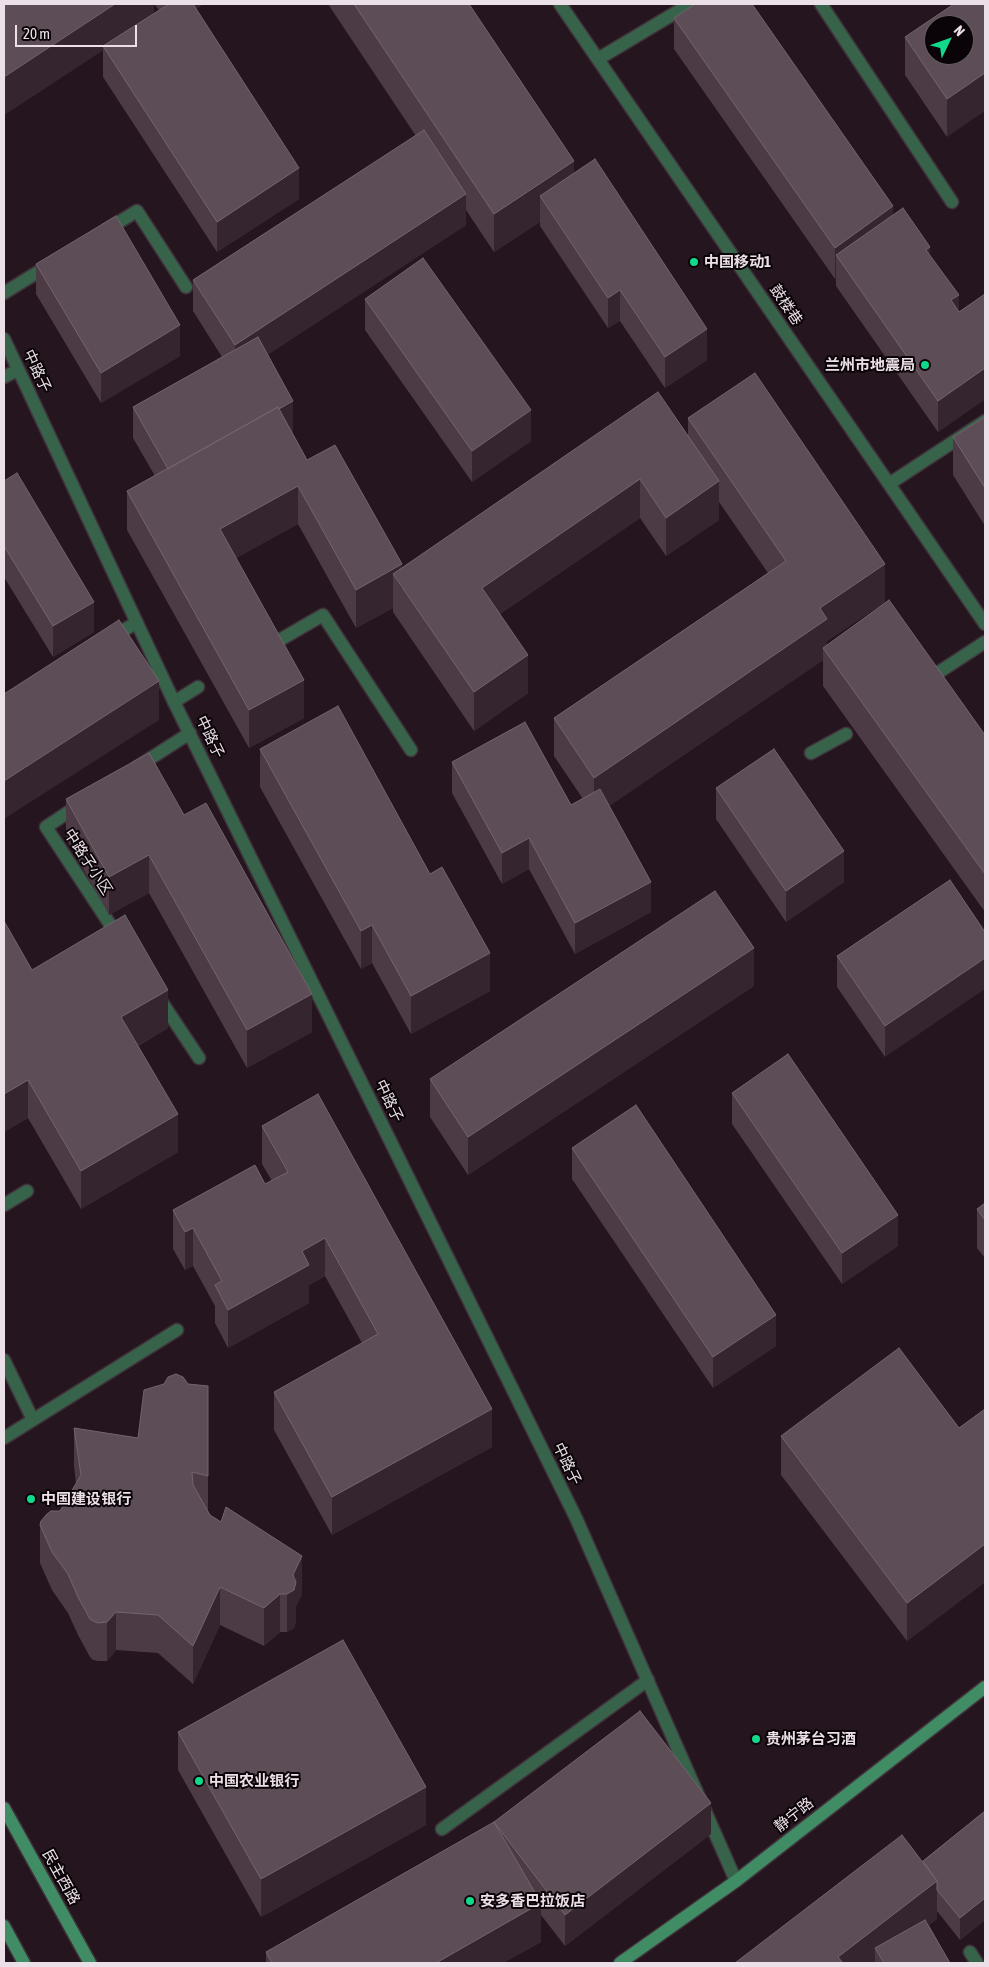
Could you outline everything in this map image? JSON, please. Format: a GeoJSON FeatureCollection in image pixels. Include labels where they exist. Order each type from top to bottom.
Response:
{"type":"FeatureCollection","features":[{"type":"Feature","properties":{"kind":"street","name":"鼓楼巷"},"geometry":{"type":"LineString","coordinates":[[560,4],[985,624]]}},
{"type":"Feature","properties":{"kind":"street"},"geometry":{"type":"LineString","coordinates":[[598,59],[690,4]]}},
{"type":"Feature","properties":{"kind":"street"},"geometry":{"type":"LineString","coordinates":[[821,4],[952,202]]}},
{"type":"Feature","properties":{"kind":"street"},"geometry":{"type":"LineString","coordinates":[[95,237],[137,211],[186,287]]}},
{"type":"Feature","properties":{"kind":"street"},"geometry":{"type":"LineString","coordinates":[[4,293],[62,257]]}},
{"type":"Feature","properties":{"kind":"street","name":"中路子"},"geometry":{"type":"LineString","coordinates":[[4,339],[174,702],[576,1518],[736,1881]]}},
{"type":"Feature","properties":{"kind":"street"},"geometry":{"type":"LineString","coordinates":[[4,377],[18,370]]}},
{"type":"Feature","properties":{"kind":"street"},"geometry":{"type":"LineString","coordinates":[[889,484],[985,421]]}},
{"type":"Feature","properties":{"kind":"street"},"geometry":{"type":"LineString","coordinates":[[278,641],[323,615],[411,750]]}},
{"type":"Feature","properties":{"kind":"street"},"geometry":{"type":"LineString","coordinates":[[103,642],[136,622]]}},
{"type":"Feature","properties":{"kind":"street"},"geometry":{"type":"LineString","coordinates":[[933,676],[985,642]]}},
{"type":"Feature","properties":{"kind":"street"},"geometry":{"type":"LineString","coordinates":[[174,702],[198,687]]}},
{"type":"Feature","properties":{"kind":"street"},"geometry":{"type":"LineString","coordinates":[[126,775],[190,733]]}},
{"type":"Feature","properties":{"kind":"street"},"geometry":{"type":"LineString","coordinates":[[811,753],[846,734]]}},
{"type":"Feature","properties":{"kind":"street","name":"中路子小区"},"geometry":{"type":"LineString","coordinates":[[86,801],[46,827],[128,951]]}},
{"type":"Feature","properties":{"kind":"street"},"geometry":{"type":"LineString","coordinates":[[150,984],[199,1058]]}},
{"type":"Feature","properties":{"kind":"street"},"geometry":{"type":"LineString","coordinates":[[4,1205],[27,1191]]}},
{"type":"Feature","properties":{"kind":"street"},"geometry":{"type":"LineString","coordinates":[[4,1438],[177,1330]]}},
{"type":"Feature","properties":{"kind":"street"},"geometry":{"type":"LineString","coordinates":[[4,1360],[33,1420]]}},
{"type":"Feature","properties":{"kind":"street"},"geometry":{"type":"LineString","coordinates":[[442,1829],[648,1680]]}},
{"type":"Feature","properties":{"kind":"street","name":"静宁路"},"geometry":{"type":"LineString","coordinates":[[620,1963],[736,1881],[985,1687]]}},
{"type":"Feature","properties":{"kind":"street","name":"民主西路"},"geometry":{"type":"LineString","coordinates":[[4,1808],[90,1963]]}},
{"type":"Feature","properties":{"kind":"street"},"geometry":{"type":"LineString","coordinates":[[4,1926],[24,1963]]}},
{"type":"Feature","properties":{"kind":"street"},"geometry":{"type":"LineString","coordinates":[[970,1952],[977,1963]]}},
{"type":"Feature","properties":{"kind":"building"},"geometry":{"type":"Polygon","coordinates":[[[4,4],[115,4],[4,77],[4,4]]]}},
{"type":"Feature","properties":{"kind":"building"},"geometry":{"type":"Polygon","coordinates":[[[169,4],[193,4],[299,168],[217,222],[103,46],[169,4]]]}},
{"type":"Feature","properties":{"kind":"building"},"geometry":{"type":"Polygon","coordinates":[[[354,4],[469,4],[574,161],[494,214],[354,4]]]}},
{"type":"Feature","properties":{"kind":"building"},"geometry":{"type":"Polygon","coordinates":[[[695,4],[752,4],[893,206],[835,248],[674,18],[695,4]]]}},
{"type":"Feature","properties":{"kind":"building"},"geometry":{"type":"Polygon","coordinates":[[[954,4],[985,4],[985,73],[947,99],[905,37],[924,24],[924,65],[974,65],[974,15],[938,15],[954,4]]]}},
{"type":"Feature","properties":{"kind":"building"},"geometry":{"type":"Polygon","coordinates":[[[424,130],[466,194],[235,345],[193,280],[424,130]]]}},
{"type":"Feature","properties":{"kind":"building"},"geometry":{"type":"Polygon","coordinates":[[[595,159],[707,329],[665,357],[620,290],[608,298],[540,196],[595,159]]]}},
{"type":"Feature","properties":{"kind":"building"},"geometry":{"type":"Polygon","coordinates":[[[903,208],[930,247],[926,250],[959,295],[951,300],[959,312],[985,294],[985,368],[938,401],[836,255],[903,208]]]}},
{"type":"Feature","properties":{"kind":"building"},"geometry":{"type":"Polygon","coordinates":[[[116,216],[180,325],[101,373],[36,264],[116,216]]]}},
{"type":"Feature","properties":{"kind":"building"},"geometry":{"type":"Polygon","coordinates":[[[423,258],[531,410],[472,451],[365,299],[423,258]]]}},
{"type":"Feature","properties":{"kind":"building"},"geometry":{"type":"Polygon","coordinates":[[[258,337],[293,401],[279,409],[278,407],[168,469],[133,407],[258,337]]]}},
{"type":"Feature","properties":{"kind":"building"},"geometry":{"type":"Polygon","coordinates":[[[755,373],[885,564],[820,608],[827,619],[594,778],[554,718],[786,561],[688,418],[755,373]]]}},
{"type":"Feature","properties":{"kind":"building"},"geometry":{"type":"Polygon","coordinates":[[[658,392],[719,481],[666,518],[640,479],[482,588],[528,655],[474,692],[393,574],[658,392]]]}},
{"type":"Feature","properties":{"kind":"building"},"geometry":{"type":"Polygon","coordinates":[[[278,407],[307,460],[335,445],[402,564],[356,590],[298,486],[220,529],[304,680],[249,710],[127,491],[278,407]]]}},
{"type":"Feature","properties":{"kind":"building"},"geometry":{"type":"Polygon","coordinates":[[[985,417],[985,488],[953,437],[985,417]]]}},
{"type":"Feature","properties":{"kind":"building"},"geometry":{"type":"Polygon","coordinates":[[[17,473],[94,602],[53,626],[4,546],[4,481],[17,473]]]}},
{"type":"Feature","properties":{"kind":"building"},"geometry":{"type":"Polygon","coordinates":[[[889,600],[985,735],[985,874],[823,648],[889,600]]]}},
{"type":"Feature","properties":{"kind":"building"},"geometry":{"type":"Polygon","coordinates":[[[119,620],[159,681],[4,781],[4,694],[119,620]]]}},
{"type":"Feature","properties":{"kind":"building"},"geometry":{"type":"Polygon","coordinates":[[[338,706],[430,874],[442,867],[490,953],[411,996],[372,925],[361,931],[260,749],[338,706]]]}},
{"type":"Feature","properties":{"kind":"building"},"geometry":{"type":"Polygon","coordinates":[[[525,722],[571,805],[600,789],[651,882],[575,923],[529,838],[502,853],[452,762],[525,722]]]}},
{"type":"Feature","properties":{"kind":"building"},"geometry":{"type":"Polygon","coordinates":[[[774,749],[844,851],[786,891],[716,788],[774,749]]]}},
{"type":"Feature","properties":{"kind":"building"},"geometry":{"type":"Polygon","coordinates":[[[149,753],[184,815],[206,803],[312,994],[247,1030],[149,855],[109,877],[66,799],[149,753]]]}},
{"type":"Feature","properties":{"kind":"building"},"geometry":{"type":"Polygon","coordinates":[[[950,880],[985,932],[985,958],[885,1026],[837,956],[950,880]]]}},
{"type":"Feature","properties":{"kind":"building"},"geometry":{"type":"Polygon","coordinates":[[[715,891],[754,948],[468,1137],[430,1079],[715,891]]]}},
{"type":"Feature","properties":{"kind":"building"},"geometry":{"type":"Polygon","coordinates":[[[125,915],[168,990],[121,1017],[178,1114],[81,1171],[28,1080],[4,1094],[4,921],[32,970],[125,915]]]}},
{"type":"Feature","properties":{"kind":"building"},"geometry":{"type":"Polygon","coordinates":[[[788,1054],[898,1215],[842,1253],[732,1093],[788,1054]]]}},
{"type":"Feature","properties":{"kind":"building"},"geometry":{"type":"Polygon","coordinates":[[[318,1094],[492,1409],[332,1497],[274,1392],[378,1334],[325,1238],[302,1251],[309,1265],[228,1310],[215,1285],[222,1281],[193,1228],[185,1232],[173,1210],[255,1165],[265,1184],[288,1172],[262,1126],[318,1094]]]}},
{"type":"Feature","properties":{"kind":"building"},"geometry":{"type":"Polygon","coordinates":[[[636,1105],[776,1315],[713,1357],[572,1148],[636,1105]]]}},
{"type":"Feature","properties":{"kind":"building"},"geometry":{"type":"Polygon","coordinates":[[[985,1203],[985,1220],[977,1209],[985,1203]]]}},
{"type":"Feature","properties":{"kind":"building"},"geometry":{"type":"Polygon","coordinates":[[[899,1348],[959,1428],[985,1409],[985,1544],[907,1603],[781,1436],[899,1348]]]}},
{"type":"Feature","properties":{"kind":"building"},"geometry":{"type":"Polygon","coordinates":[[[176,1374],[183,1377],[188,1384],[208,1386],[208,1476],[192,1472],[193,1485],[210,1515],[221,1522],[226,1507],[302,1556],[293,1575],[296,1582],[294,1590],[287,1594],[280,1594],[264,1608],[220,1587],[193,1646],[158,1615],[116,1612],[107,1622],[98,1623],[90,1619],[68,1574],[52,1552],[40,1525],[41,1521],[51,1511],[60,1511],[81,1475],[74,1428],[138,1438],[144,1390],[164,1384],[168,1377],[176,1374]]]}},
{"type":"Feature","properties":{"kind":"building"},"geometry":{"type":"Polygon","coordinates":[[[343,1640],[426,1787],[261,1879],[178,1732],[343,1640]]]}},
{"type":"Feature","properties":{"kind":"building"},"geometry":{"type":"Polygon","coordinates":[[[640,1711],[711,1803],[565,1915],[494,1822],[640,1711]]]}},
{"type":"Feature","properties":{"kind":"building"},"geometry":{"type":"Polygon","coordinates":[[[985,1811],[985,1898],[960,1918],[937,1890],[937,1881],[923,1861],[985,1811]]]}},
{"type":"Feature","properties":{"kind":"building"},"geometry":{"type":"Polygon","coordinates":[[[494,1822],[541,1903],[436,1963],[272,1963],[266,1952],[494,1822]]]}},
{"type":"Feature","properties":{"kind":"building"},"geometry":{"type":"Polygon","coordinates":[[[902,1835],[937,1881],[838,1957],[843,1963],[735,1963],[902,1835]]]}},
{"type":"Feature","properties":{"kind":"building"},"geometry":{"type":"Polygon","coordinates":[[[925,1920],[950,1963],[884,1963],[875,1948],[925,1920]]]}},
{"type":"Feature","properties":{"kind":"place","name":"中国移动1"},"geometry":{"type":"Point","coordinates":[694,262]}},
{"type":"Feature","properties":{"kind":"place","name":"兰州市地震局"},"geometry":{"type":"Point","coordinates":[925,365]}},
{"type":"Feature","properties":{"kind":"place","name":"中国建设银行"},"geometry":{"type":"Point","coordinates":[31,1499]}},
{"type":"Feature","properties":{"kind":"place","name":"贵州茅台习酒"},"geometry":{"type":"Point","coordinates":[756,1739]}},
{"type":"Feature","properties":{"kind":"place","name":"中国农业银行"},"geometry":{"type":"Point","coordinates":[199,1781]}},
{"type":"Feature","properties":{"kind":"place","name":"安多香巴拉饭店"},"geometry":{"type":"Point","coordinates":[470,1901]}}]}
